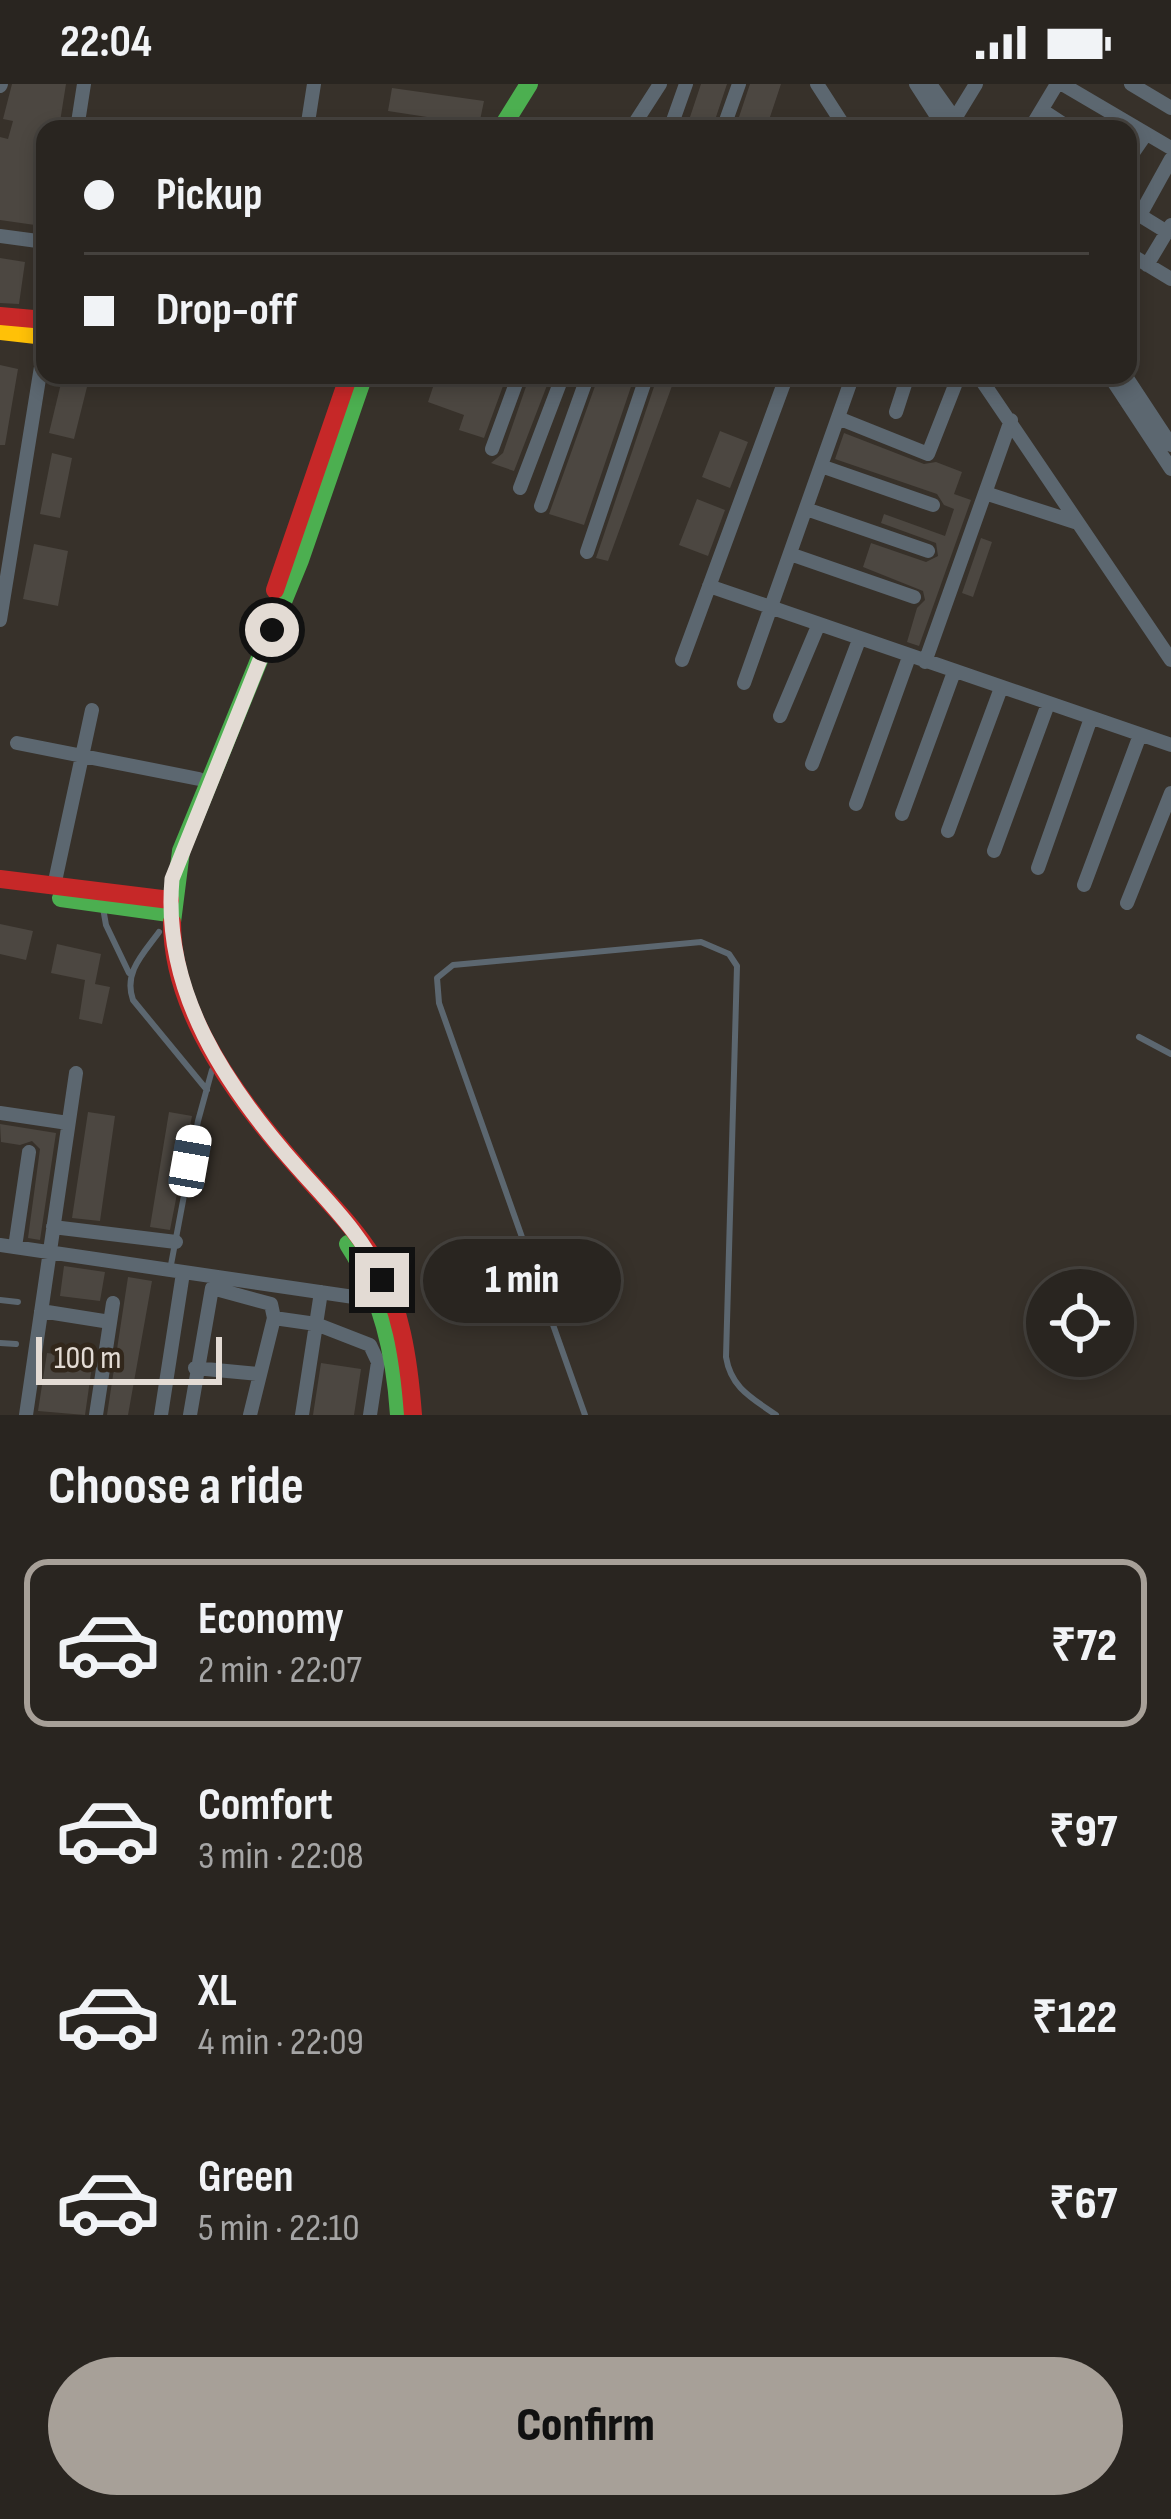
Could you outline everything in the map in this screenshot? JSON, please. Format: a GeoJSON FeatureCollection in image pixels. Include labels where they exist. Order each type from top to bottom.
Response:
{"type":"FeatureCollection","features":[{"type":"Feature","properties":{"kind":"main road"},"geometry":{"type":"LineString","coordinates":[[507,120],[530,84]]}},
{"type":"Feature","properties":{"kind":"main road"},"geometry":{"type":"LineString","coordinates":[[522,120],[544,84]]}},
{"type":"Feature","properties":{"kind":"main road"},"geometry":{"type":"LineString","coordinates":[[0,316],[36,319]]}},
{"type":"Feature","properties":{"kind":"main road"},"geometry":{"type":"LineString","coordinates":[[0,331],[36,337]]}},
{"type":"Feature","properties":{"kind":"main road"},"geometry":{"type":"LineString","coordinates":[[346,384],[289,554],[170,846],[163,964],[178,1007],[212,1070],[272,1156],[361,1263],[384,1301],[410,1368],[413,1415]]}},
{"type":"Feature","properties":{"kind":"main road"},"geometry":{"type":"LineString","coordinates":[[361,384],[300,560],[181,850],[163,911],[175,962],[202,1035],[281,1149],[373,1258],[397,1369],[399,1415]]}},
{"type":"Feature","properties":{"kind":"main road"},"geometry":{"type":"LineString","coordinates":[[0,879],[163,911]]}},
{"type":"Feature","properties":{"kind":"main road"},"geometry":{"type":"LineString","coordinates":[[0,890],[163,911]]}},
{"type":"Feature","properties":{"kind":"street"},"geometry":{"type":"LineString","coordinates":[[78,120],[84,84]]}},
{"type":"Feature","properties":{"kind":"street"},"geometry":{"type":"LineString","coordinates":[[308,120],[314,84]]}},
{"type":"Feature","properties":{"kind":"street"},"geometry":{"type":"LineString","coordinates":[[637,120],[660,84]]}},
{"type":"Feature","properties":{"kind":"street"},"geometry":{"type":"LineString","coordinates":[[673,120],[686,84]]}},
{"type":"Feature","properties":{"kind":"street"},"geometry":{"type":"LineString","coordinates":[[726,120],[740,84]]}},
{"type":"Feature","properties":{"kind":"street"},"geometry":{"type":"LineString","coordinates":[[817,84],[840,120]]}},
{"type":"Feature","properties":{"kind":"street"},"geometry":{"type":"LineString","coordinates":[[916,84],[949,120]]}},
{"type":"Feature","properties":{"kind":"street"},"geometry":{"type":"LineString","coordinates":[[930,84],[951,120]]}},
{"type":"Feature","properties":{"kind":"street"},"geometry":{"type":"LineString","coordinates":[[957,120],[976,84]]}},
{"type":"Feature","properties":{"kind":"street"},"geometry":{"type":"LineString","coordinates":[[1036,120],[1060,84],[1122,120]]}},
{"type":"Feature","properties":{"kind":"street"},"geometry":{"type":"LineString","coordinates":[[1142,87],[1171,108]]}},
{"type":"Feature","properties":{"kind":"street"},"geometry":{"type":"LineString","coordinates":[[1042,110],[1057,120]]}},
{"type":"Feature","properties":{"kind":"street"},"geometry":{"type":"LineString","coordinates":[[1137,129],[1166,146],[1171,125]]}},
{"type":"Feature","properties":{"kind":"street"},"geometry":{"type":"LineString","coordinates":[[1137,147],[1146,134]]}},
{"type":"Feature","properties":{"kind":"street"},"geometry":{"type":"LineString","coordinates":[[1137,208],[1171,159]]}},
{"type":"Feature","properties":{"kind":"street"},"geometry":{"type":"LineString","coordinates":[[1137,213],[1169,229],[1147,265]]}},
{"type":"Feature","properties":{"kind":"street"},"geometry":{"type":"LineString","coordinates":[[0,236],[36,241]]}},
{"type":"Feature","properties":{"kind":"street"},"geometry":{"type":"LineString","coordinates":[[1137,259],[1171,279]]}},
{"type":"Feature","properties":{"kind":"street"},"geometry":{"type":"LineString","coordinates":[[0,620],[38,384]]}},
{"type":"Feature","properties":{"kind":"street"},"geometry":{"type":"LineString","coordinates":[[492,449],[516,384]]}},
{"type":"Feature","properties":{"kind":"street"},"geometry":{"type":"LineString","coordinates":[[520,488],[560,384]]}},
{"type":"Feature","properties":{"kind":"street"},"geometry":{"type":"LineString","coordinates":[[541,506],[585,384]]}},
{"type":"Feature","properties":{"kind":"street"},"geometry":{"type":"LineString","coordinates":[[587,553],[644,384]]}},
{"type":"Feature","properties":{"kind":"street"},"geometry":{"type":"LineString","coordinates":[[682,660],[784,384]]}},
{"type":"Feature","properties":{"kind":"street"},"geometry":{"type":"LineString","coordinates":[[744,682],[851,384]]}},
{"type":"Feature","properties":{"kind":"street"},"geometry":{"type":"LineString","coordinates":[[896,412],[905,384]]}},
{"type":"Feature","properties":{"kind":"street"},"geometry":{"type":"LineString","coordinates":[[838,418],[928,454],[955,384]]}},
{"type":"Feature","properties":{"kind":"street"},"geometry":{"type":"LineString","coordinates":[[985,384],[1171,660]]}},
{"type":"Feature","properties":{"kind":"street"},"geometry":{"type":"LineString","coordinates":[[1115,384],[1171,470]]}},
{"type":"Feature","properties":{"kind":"street"},"geometry":{"type":"LineString","coordinates":[[1131,384],[1171,445]]}},
{"type":"Feature","properties":{"kind":"street"},"geometry":{"type":"LineString","coordinates":[[856,804],[1011,420]]}},
{"type":"Feature","properties":{"kind":"street"},"geometry":{"type":"LineString","coordinates":[[821,466],[933,505]]}},
{"type":"Feature","properties":{"kind":"street"},"geometry":{"type":"LineString","coordinates":[[985,493],[1078,523]]}},
{"type":"Feature","properties":{"kind":"street"},"geometry":{"type":"LineString","coordinates":[[806,509],[928,551]]}},
{"type":"Feature","properties":{"kind":"street"},"geometry":{"type":"LineString","coordinates":[[790,554],[914,597]]}},
{"type":"Feature","properties":{"kind":"street"},"geometry":{"type":"LineString","coordinates":[[709,586],[1171,745]]}},
{"type":"Feature","properties":{"kind":"street"},"geometry":{"type":"LineString","coordinates":[[780,716],[818,626]]}},
{"type":"Feature","properties":{"kind":"street"},"geometry":{"type":"LineString","coordinates":[[812,764],[859,640]]}},
{"type":"Feature","properties":{"kind":"street"},"geometry":{"type":"LineString","coordinates":[[902,814],[954,672]]}},
{"type":"Feature","properties":{"kind":"street"},"geometry":{"type":"LineString","coordinates":[[949,831],[1001,688]]}},
{"type":"Feature","properties":{"kind":"street"},"geometry":{"type":"LineString","coordinates":[[994,851],[1048,704]]}},
{"type":"Feature","properties":{"kind":"street"},"geometry":{"type":"LineString","coordinates":[[54,886],[92,710]]}},
{"type":"Feature","properties":{"kind":"street"},"geometry":{"type":"LineString","coordinates":[[1038,868],[1091,718]]}},
{"type":"Feature","properties":{"kind":"street"},"geometry":{"type":"LineString","coordinates":[[1084,885],[1140,735]]}},
{"type":"Feature","properties":{"kind":"street"},"geometry":{"type":"LineString","coordinates":[[17,743],[199,779]]}},
{"type":"Feature","properties":{"kind":"street"},"geometry":{"type":"LineString","coordinates":[[1127,903],[1171,793]]}},
{"type":"Feature","properties":{"kind":"street"},"geometry":{"type":"LineString","coordinates":[[26,1415],[76,1073]]}},
{"type":"Feature","properties":{"kind":"street"},"geometry":{"type":"LineString","coordinates":[[0,1113],[68,1123]]}},
{"type":"Feature","properties":{"kind":"street"},"geometry":{"type":"LineString","coordinates":[[29,1152],[7,1246],[384,1301]]}},
{"type":"Feature","properties":{"kind":"street"},"geometry":{"type":"LineString","coordinates":[[53,1227],[176,1241]]}},
{"type":"Feature","properties":{"kind":"street"},"geometry":{"type":"LineString","coordinates":[[161,1415],[176,1272]]}},
{"type":"Feature","properties":{"kind":"street"},"geometry":{"type":"LineString","coordinates":[[190,1415],[212,1288],[271,1304],[274,1318],[250,1415]]}},
{"type":"Feature","properties":{"kind":"street"},"geometry":{"type":"LineString","coordinates":[[302,1415],[321,1292]]}},
{"type":"Feature","properties":{"kind":"street"},"geometry":{"type":"LineString","coordinates":[[96,1415],[113,1303]]}},
{"type":"Feature","properties":{"kind":"street"},"geometry":{"type":"LineString","coordinates":[[40,1311],[110,1322]]}},
{"type":"Feature","properties":{"kind":"street"},"geometry":{"type":"LineString","coordinates":[[274,1318],[316,1324],[370,1345],[378,1362],[370,1415]]}},
{"type":"Feature","properties":{"kind":"street"},"geometry":{"type":"LineString","coordinates":[[195,1368],[258,1374]]}},
{"type":"Feature","properties":{"kind":"lane"},"geometry":{"type":"LineString","coordinates":[[103,904],[106,926],[130,975],[133,1000],[207,1090]]}},
{"type":"Feature","properties":{"kind":"lane"},"geometry":{"type":"LineString","coordinates":[[130,975],[163,911]]}},
{"type":"Feature","properties":{"kind":"lane"},"geometry":{"type":"LineString","coordinates":[[584,1415],[439,1004],[437,978],[453,965],[700,942],[729,954],[737,966],[728,1374],[739,1390],[776,1415]]}},
{"type":"Feature","properties":{"kind":"lane"},"geometry":{"type":"LineString","coordinates":[[1139,1037],[1171,1053]]}},
{"type":"Feature","properties":{"kind":"lane"},"geometry":{"type":"LineString","coordinates":[[176,1272],[176,1241],[212,1070]]}},
{"type":"Feature","properties":{"kind":"lane"},"geometry":{"type":"LineString","coordinates":[[0,1300],[18,1302]]}},
{"type":"Feature","properties":{"kind":"lane"},"geometry":{"type":"LineString","coordinates":[[0,1342],[16,1344]]}},
{"type":"Feature","properties":{"kind":"building"},"geometry":{"type":"Polygon","coordinates":[[[12,84],[66,84],[60,120],[36,120],[35,225],[0,220],[0,137],[8,139],[13,121],[3,119],[12,84]]]}},
{"type":"Feature","properties":{"kind":"building"},"geometry":{"type":"Polygon","coordinates":[[[701,84],[727,84],[715,120],[689,120],[701,84]]]}},
{"type":"Feature","properties":{"kind":"building"},"geometry":{"type":"Polygon","coordinates":[[[750,84],[781,84],[769,120],[738,120],[750,84]]]}},
{"type":"Feature","properties":{"kind":"building"},"geometry":{"type":"Polygon","coordinates":[[[392,88],[484,101],[480,120],[388,111],[392,88]]]}},
{"type":"Feature","properties":{"kind":"building"},"geometry":{"type":"Polygon","coordinates":[[[0,258],[25,262],[19,304],[0,303],[0,258]]]}},
{"type":"Feature","properties":{"kind":"building"},"geometry":{"type":"Polygon","coordinates":[[[0,365],[18,369],[5,445],[0,445],[0,365]]]}},
{"type":"Feature","properties":{"kind":"building"},"geometry":{"type":"Polygon","coordinates":[[[61,384],[88,384],[74,439],[49,433],[61,384]]]}},
{"type":"Feature","properties":{"kind":"building"},"geometry":{"type":"Polygon","coordinates":[[[434,384],[504,384],[484,438],[459,430],[464,415],[428,402],[434,384]]]}},
{"type":"Feature","properties":{"kind":"building"},"geometry":{"type":"Polygon","coordinates":[[[527,384],[548,384],[514,471],[491,463],[503,453],[527,384]]]}},
{"type":"Feature","properties":{"kind":"building"},"geometry":{"type":"Polygon","coordinates":[[[596,384],[632,384],[584,525],[549,514],[596,384]]]}},
{"type":"Feature","properties":{"kind":"building"},"geometry":{"type":"Polygon","coordinates":[[[655,384],[673,384],[608,561],[596,558],[655,384]]]}},
{"type":"Feature","properties":{"kind":"building"},"geometry":{"type":"Polygon","coordinates":[[[720,431],[748,442],[730,488],[702,477],[720,431]]]}},
{"type":"Feature","properties":{"kind":"building"},"geometry":{"type":"Polygon","coordinates":[[[844,433],[924,464],[936,462],[962,472],[954,494],[971,500],[919,646],[907,642],[917,608],[925,600],[923,591],[863,567],[871,543],[926,562],[938,556],[936,543],[881,523],[884,514],[945,536],[954,509],[944,505],[937,494],[835,459],[844,433]]]}},
{"type":"Feature","properties":{"kind":"building"},"geometry":{"type":"Polygon","coordinates":[[[52,453],[72,458],[60,518],[40,514],[52,453]]]}},
{"type":"Feature","properties":{"kind":"building"},"geometry":{"type":"Polygon","coordinates":[[[697,499],[725,510],[708,556],[679,545],[697,499]]]}},
{"type":"Feature","properties":{"kind":"building"},"geometry":{"type":"Polygon","coordinates":[[[981,538],[992,542],[973,597],[962,593],[981,538]]]}},
{"type":"Feature","properties":{"kind":"building"},"geometry":{"type":"Polygon","coordinates":[[[34,544],[68,551],[58,606],[23,599],[34,544]]]}},
{"type":"Feature","properties":{"kind":"building"},"geometry":{"type":"Polygon","coordinates":[[[0,924],[33,931],[26,960],[0,954],[0,924]]]}},
{"type":"Feature","properties":{"kind":"building"},"geometry":{"type":"Polygon","coordinates":[[[57,944],[101,954],[95,984],[110,987],[102,1024],[79,1019],[85,980],[51,973],[57,944]]]}},
{"type":"Feature","properties":{"kind":"building"},"geometry":{"type":"Polygon","coordinates":[[[88,1112],[115,1116],[100,1221],[72,1218],[88,1112]]]}},
{"type":"Feature","properties":{"kind":"building"},"geometry":{"type":"Polygon","coordinates":[[[169,1112],[192,1116],[170,1230],[150,1227],[169,1112]]]}},
{"type":"Feature","properties":{"kind":"building"},"geometry":{"type":"Polygon","coordinates":[[[0,1124],[56,1133],[40,1240],[28,1238],[40,1149],[32,1141],[20,1145],[1,1142],[0,1124]]]}},
{"type":"Feature","properties":{"kind":"building"},"geometry":{"type":"Polygon","coordinates":[[[64,1266],[105,1272],[100,1301],[60,1296],[64,1266]]]}},
{"type":"Feature","properties":{"kind":"building"},"geometry":{"type":"Polygon","coordinates":[[[128,1277],[152,1281],[128,1415],[107,1415],[128,1277]]]}},
{"type":"Feature","properties":{"kind":"building"},"geometry":{"type":"Polygon","coordinates":[[[47,1353],[93,1359],[85,1415],[38,1411],[47,1353]]]}},
{"type":"Feature","properties":{"kind":"building"},"geometry":{"type":"Polygon","coordinates":[[[321,1363],[361,1369],[354,1415],[313,1415],[321,1363]]]}},
{"type":"Feature","properties":{"kind":"traffic: fast"},"geometry":{"type":"LineString","coordinates":[[507,120],[529,84]]}},
{"type":"Feature","properties":{"kind":"traffic: fast"},"geometry":{"type":"LineString","coordinates":[[172,922],[181,851],[300,560],[361,384]]}},
{"type":"Feature","properties":{"kind":"traffic: fast"},"geometry":{"type":"LineString","coordinates":[[61,898],[169,913]]}},
{"type":"Feature","properties":{"kind":"traffic: fast"},"geometry":{"type":"LineString","coordinates":[[348,1244],[370,1284],[385,1326],[399,1415]]}},
{"type":"Feature","properties":{"kind":"traffic: slow"},"geometry":{"type":"LineString","coordinates":[[0,331],[36,335]]}},
{"type":"Feature","properties":{"kind":"traffic: jam"},"geometry":{"type":"LineString","coordinates":[[0,316],[36,319]]}},
{"type":"Feature","properties":{"kind":"traffic: jam"},"geometry":{"type":"LineString","coordinates":[[275,590],[346,384]]}},
{"type":"Feature","properties":{"kind":"traffic: jam"},"geometry":{"type":"LineString","coordinates":[[0,879],[170,900]]}},
{"type":"Feature","properties":{"kind":"traffic: jam"},"geometry":{"type":"LineString","coordinates":[[172,922],[184,991],[214,1057],[256,1117],[356,1234],[382,1274],[402,1333],[413,1415]]}},
{"type":"Feature","properties":{"kind":"route"},"geometry":{"type":"LineString","coordinates":[[272,630],[172,879],[169,914],[175,962],[202,1035],[281,1149],[373,1258],[382,1280]]}}]}
